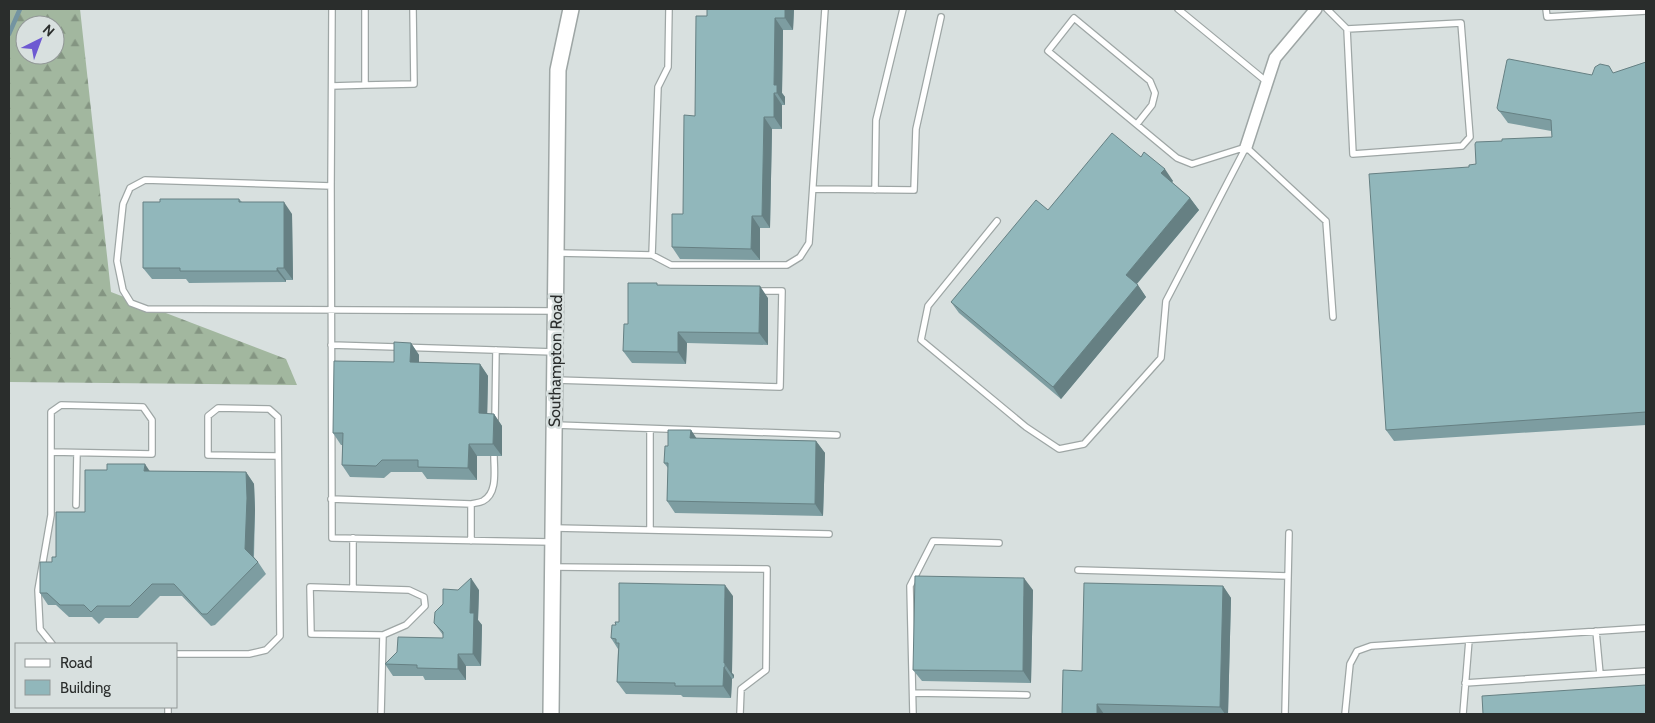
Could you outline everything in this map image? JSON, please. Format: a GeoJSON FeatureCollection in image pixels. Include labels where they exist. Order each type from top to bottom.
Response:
{"type":"FeatureCollection","features":[{"type":"Feature","properties":{"kind":"street","name":"Southampton Road"},"geometry":{"type":"LineString","coordinates":[[551,714],[558,70],[571,9]]}},
{"type":"Feature","properties":{"kind":"street"},"geometry":{"type":"LineString","coordinates":[[1246,147],[1275,58],[1316,9]]}},
{"type":"Feature","properties":{"kind":"lane"},"geometry":{"type":"LineString","coordinates":[[332,9],[332,538],[471,541],[650,530],[829,534]]}},
{"type":"Feature","properties":{"kind":"lane"},"geometry":{"type":"LineString","coordinates":[[365,9],[365,86]]}},
{"type":"Feature","properties":{"kind":"lane"},"geometry":{"type":"LineString","coordinates":[[332,86],[414,84],[413,9]]}},
{"type":"Feature","properties":{"kind":"lane"},"geometry":{"type":"LineString","coordinates":[[652,255],[658,87],[668,67],[669,9]]}},
{"type":"Feature","properties":{"kind":"lane"},"geometry":{"type":"LineString","coordinates":[[556,253],[652,255],[670,265],[787,265],[800,257],[809,243],[825,9]]}},
{"type":"Feature","properties":{"kind":"lane"},"geometry":{"type":"LineString","coordinates":[[875,190],[876,120],[903,9]]}},
{"type":"Feature","properties":{"kind":"lane"},"geometry":{"type":"LineString","coordinates":[[1178,9],[1267,82]]}},
{"type":"Feature","properties":{"kind":"lane"},"geometry":{"type":"LineString","coordinates":[[1327,9],[1347,29],[1353,154],[1462,146],[1470,137],[1461,23],[1347,29]]}},
{"type":"Feature","properties":{"kind":"lane"},"geometry":{"type":"LineString","coordinates":[[1546,9],[1547,17],[1646,11]]}},
{"type":"Feature","properties":{"kind":"lane"},"geometry":{"type":"LineString","coordinates":[[812,189],[914,190],[916,129],[941,17]]}},
{"type":"Feature","properties":{"kind":"lane"},"geometry":{"type":"LineString","coordinates":[[1137,124],[1152,105],[1155,93],[1150,81],[1074,18],[1048,51],[1177,158],[1192,164],[1246,147]]}},
{"type":"Feature","properties":{"kind":"lane"},"geometry":{"type":"LineString","coordinates":[[997,222],[928,306],[921,340],[1026,426],[1059,449],[1084,444],[1161,358],[1166,301],[1246,147]]}},
{"type":"Feature","properties":{"kind":"lane"},"geometry":{"type":"LineString","coordinates":[[1246,147],[1326,221],[1332,317]]}},
{"type":"Feature","properties":{"kind":"lane"},"geometry":{"type":"LineString","coordinates":[[331,186],[145,180],[130,188],[123,204],[117,261],[123,290],[131,303],[147,309],[555,310]]}},
{"type":"Feature","properties":{"kind":"lane"},"geometry":{"type":"LineString","coordinates":[[554,380],[780,387],[782,292],[752,291]]}},
{"type":"Feature","properties":{"kind":"lane"},"geometry":{"type":"LineString","coordinates":[[331,345],[555,352]]}},
{"type":"Feature","properties":{"kind":"lane"},"geometry":{"type":"LineString","coordinates":[[495,426],[496,350]]}},
{"type":"Feature","properties":{"kind":"lane"},"geometry":{"type":"LineString","coordinates":[[51,452],[152,454],[152,420],[143,407],[61,404],[51,412],[50,515],[38,590],[40,629],[51,643]]}},
{"type":"Feature","properties":{"kind":"lane"},"geometry":{"type":"LineString","coordinates":[[178,654],[250,654],[266,650],[280,636],[278,418],[269,409],[218,408],[208,416],[208,455],[278,456]]}},
{"type":"Feature","properties":{"kind":"lane"},"geometry":{"type":"LineString","coordinates":[[554,425],[836,435]]}},
{"type":"Feature","properties":{"kind":"lane"},"geometry":{"type":"LineString","coordinates":[[650,429],[650,530]]}},
{"type":"Feature","properties":{"kind":"lane"},"geometry":{"type":"LineString","coordinates":[[76,505],[77,453]]}},
{"type":"Feature","properties":{"kind":"lane"},"geometry":{"type":"LineString","coordinates":[[332,499],[471,504],[484,501],[492,492],[494,456]]}},
{"type":"Feature","properties":{"kind":"lane"},"geometry":{"type":"LineString","coordinates":[[471,504],[471,541]]}},
{"type":"Feature","properties":{"kind":"lane"},"geometry":{"type":"LineString","coordinates":[[1284,714],[1289,533]]}},
{"type":"Feature","properties":{"kind":"lane"},"geometry":{"type":"LineString","coordinates":[[353,538],[353,588]]}},
{"type":"Feature","properties":{"kind":"lane"},"geometry":{"type":"LineString","coordinates":[[913,714],[910,586],[933,541],[999,543]]}},
{"type":"Feature","properties":{"kind":"lane"},"geometry":{"type":"LineString","coordinates":[[552,567],[767,569],[766,670],[741,689],[740,714]]}},
{"type":"Feature","properties":{"kind":"lane"},"geometry":{"type":"LineString","coordinates":[[1078,570],[1288,576]]}},
{"type":"Feature","properties":{"kind":"lane"},"geometry":{"type":"LineString","coordinates":[[310,587],[409,590],[424,597],[425,606],[406,625],[383,635],[311,634],[310,587]]}},
{"type":"Feature","properties":{"kind":"lane"},"geometry":{"type":"LineString","coordinates":[[1345,714],[1350,664],[1357,651],[1370,646],[1646,628]]}},
{"type":"Feature","properties":{"kind":"lane"},"geometry":{"type":"LineString","coordinates":[[1596,631],[1600,674]]}},
{"type":"Feature","properties":{"kind":"lane"},"geometry":{"type":"LineString","coordinates":[[381,714],[383,635]]}},
{"type":"Feature","properties":{"kind":"lane"},"geometry":{"type":"LineString","coordinates":[[1463,714],[1468,640]]}},
{"type":"Feature","properties":{"kind":"lane"},"geometry":{"type":"LineString","coordinates":[[1465,684],[1646,671]]}},
{"type":"Feature","properties":{"kind":"lane"},"geometry":{"type":"LineString","coordinates":[[912,693],[1027,695]]}},
{"type":"Feature","properties":{"kind":"green space"},"geometry":{"type":"Polygon","coordinates":[[[9,9],[80,9],[111,292],[286,359],[297,385],[9,382],[9,9]]]}},
{"type":"Feature","properties":{"kind":"building"},"geometry":{"type":"Polygon","coordinates":[[[707,9],[785,9],[785,18],[775,18],[774,85],[777,85],[777,93],[774,93],[774,117],[764,117],[762,216],[752,216],[751,249],[672,247],[672,214],[683,214],[684,115],[695,116],[696,16],[707,16],[707,9]]]}},
{"type":"Feature","properties":{"kind":"building"},"geometry":{"type":"Polygon","coordinates":[[[1507,60],[1592,75],[1595,67],[1600,64],[1609,66],[1613,73],[1646,62],[1646,412],[1386,430],[1369,174],[1469,167],[1469,165],[1476,164],[1476,142],[1552,137],[1551,120],[1499,111],[1497,108],[1507,60]]]}},
{"type":"Feature","properties":{"kind":"building"},"geometry":{"type":"Polygon","coordinates":[[[1112,133],[1141,157],[1144,152],[1165,169],[1161,173],[1190,198],[1126,275],[1138,285],[1053,387],[951,302],[1036,200],[1048,210],[1112,133]]]}},
{"type":"Feature","properties":{"kind":"building"},"geometry":{"type":"Polygon","coordinates":[[[160,199],[239,199],[239,202],[284,202],[284,268],[277,268],[277,271],[180,271],[180,268],[143,268],[143,202],[160,202],[160,199]]]}},
{"type":"Feature","properties":{"kind":"building"},"geometry":{"type":"Polygon","coordinates":[[[628,283],[760,286],[759,333],[678,332],[678,352],[623,351],[624,324],[628,324],[628,283]]]}},
{"type":"Feature","properties":{"kind":"building"},"geometry":{"type":"Polygon","coordinates":[[[394,342],[411,343],[410,362],[480,364],[479,413],[494,414],[493,444],[469,444],[468,468],[418,467],[418,460],[382,460],[376,466],[342,465],[343,433],[333,433],[334,361],[394,362],[394,342]]]}},
{"type":"Feature","properties":{"kind":"building"},"geometry":{"type":"Polygon","coordinates":[[[668,430],[691,430],[690,438],[816,441],[815,504],[667,501],[668,463],[664,463],[665,446],[668,446],[668,430]]]}},
{"type":"Feature","properties":{"kind":"building"},"geometry":{"type":"Polygon","coordinates":[[[107,464],[145,464],[144,471],[246,472],[245,549],[258,562],[207,614],[202,614],[174,584],[152,584],[130,606],[97,606],[91,612],[84,605],[60,605],[47,593],[40,593],[40,562],[52,562],[52,557],[56,557],[56,512],[85,512],[85,470],[107,470],[107,464]]]}},
{"type":"Feature","properties":{"kind":"building"},"geometry":{"type":"Polygon","coordinates":[[[915,576],[1024,578],[1023,671],[913,670],[915,576]]]}},
{"type":"Feature","properties":{"kind":"building"},"geometry":{"type":"Polygon","coordinates":[[[471,578],[470,613],[474,613],[473,654],[458,654],[458,669],[417,668],[417,665],[385,664],[397,652],[398,637],[443,638],[443,632],[434,623],[435,612],[443,604],[443,589],[458,590],[471,578]]]}},
{"type":"Feature","properties":{"kind":"building"},"geometry":{"type":"Polygon","coordinates":[[[619,583],[725,585],[725,667],[723,686],[675,686],[675,683],[617,682],[619,643],[616,643],[616,639],[611,638],[612,625],[616,625],[615,622],[619,622],[619,583]]]}},
{"type":"Feature","properties":{"kind":"building"},"geometry":{"type":"Polygon","coordinates":[[[1084,583],[1223,586],[1220,707],[1097,704],[1097,714],[1062,714],[1063,670],[1082,671],[1084,583]]]}},
{"type":"Feature","properties":{"kind":"building"},"geometry":{"type":"Polygon","coordinates":[[[1646,685],[1646,714],[1483,714],[1482,696],[1646,685]]]}},
{"type":"Feature","properties":{"kind":"waterway"},"geometry":{"type":"LineString","coordinates":[[9,34],[20,9]]}}]}
